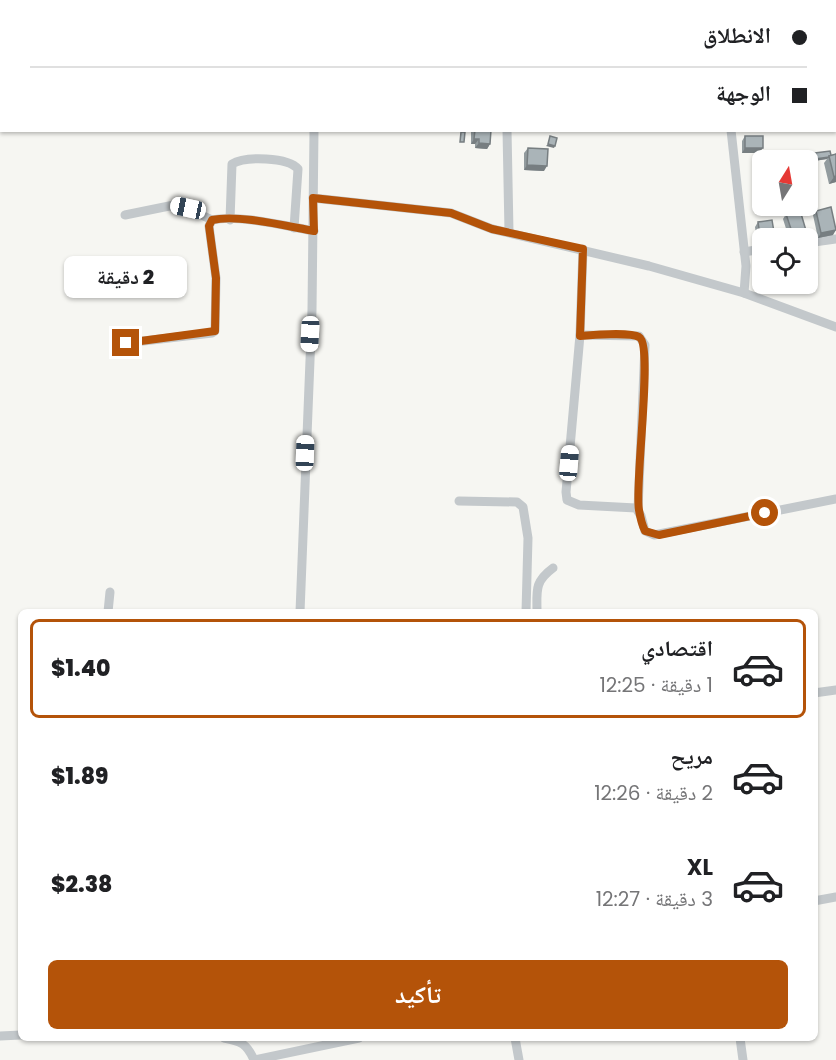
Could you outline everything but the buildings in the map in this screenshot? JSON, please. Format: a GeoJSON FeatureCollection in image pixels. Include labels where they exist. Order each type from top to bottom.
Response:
{"type":"FeatureCollection","features":[{"type":"Feature","properties":{"kind":"street"},"geometry":{"type":"LineString","coordinates":[[300,609],[314,231],[314,132]]}},
{"type":"Feature","properties":{"kind":"street"},"geometry":{"type":"LineString","coordinates":[[507,132],[509,232]]}},
{"type":"Feature","properties":{"kind":"street"},"geometry":{"type":"LineString","coordinates":[[731,132],[744,252],[744,293]]}},
{"type":"Feature","properties":{"kind":"street"},"geometry":{"type":"LineString","coordinates":[[230,219],[232,164],[238,160],[284,160],[293,163],[298,169],[294,228]]}},
{"type":"Feature","properties":{"kind":"street"},"geometry":{"type":"LineString","coordinates":[[313,198],[451,213],[492,229],[583,249],[744,293],[836,327]]}},
{"type":"Feature","properties":{"kind":"street"},"geometry":{"type":"LineString","coordinates":[[125,215],[174,205],[188,208],[212,220],[256,221],[314,231]]}},
{"type":"Feature","properties":{"kind":"street"},"geometry":{"type":"LineString","coordinates":[[126,343],[215,331],[216,278],[209,226],[212,220]]}},
{"type":"Feature","properties":{"kind":"street"},"geometry":{"type":"LineString","coordinates":[[818,241],[836,239]]}},
{"type":"Feature","properties":{"kind":"street"},"geometry":{"type":"LineString","coordinates":[[583,249],[580,336],[566,498],[573,504],[638,509]]}},
{"type":"Feature","properties":{"kind":"street"},"geometry":{"type":"LineString","coordinates":[[744,252],[752,251]]}},
{"type":"Feature","properties":{"kind":"street"},"geometry":{"type":"LineString","coordinates":[[580,336],[639,336],[645,345],[638,509],[645,531],[659,535],[836,499]]}},
{"type":"Feature","properties":{"kind":"street"},"geometry":{"type":"LineString","coordinates":[[459,501],[517,502],[523,507],[528,538],[526,609]]}},
{"type":"Feature","properties":{"kind":"street"},"geometry":{"type":"LineString","coordinates":[[537,609],[538,583],[553,568]]}},
{"type":"Feature","properties":{"kind":"street"},"geometry":{"type":"LineString","coordinates":[[108,609],[110,592]]}},
{"type":"Feature","properties":{"kind":"street"},"geometry":{"type":"LineString","coordinates":[[818,692],[836,690]]}},
{"type":"Feature","properties":{"kind":"street"},"geometry":{"type":"LineString","coordinates":[[818,900],[836,897]]}},
{"type":"Feature","properties":{"kind":"street"},"geometry":{"type":"LineString","coordinates":[[0,1036],[18,1035]]}},
{"type":"Feature","properties":{"kind":"street"},"geometry":{"type":"LineString","coordinates":[[236,1041],[244,1043],[254,1060],[345,1041]]}},
{"type":"Feature","properties":{"kind":"street"},"geometry":{"type":"LineString","coordinates":[[249,1049],[252,1041]]}},
{"type":"Feature","properties":{"kind":"street"},"geometry":{"type":"LineString","coordinates":[[516,1041],[519,1060]]}},
{"type":"Feature","properties":{"kind":"street"},"geometry":{"type":"LineString","coordinates":[[740,1041],[743,1060]]}},
{"type":"Feature","properties":{"kind":"route"},"geometry":{"type":"LineString","coordinates":[[126,343],[212,333],[217,329],[216,278],[209,226],[212,220],[256,221],[314,231],[313,198],[451,213],[492,229],[583,249],[580,336],[630,335],[639,336],[642,339],[645,345],[638,509],[645,531],[659,535],[765,513]]}}]}
